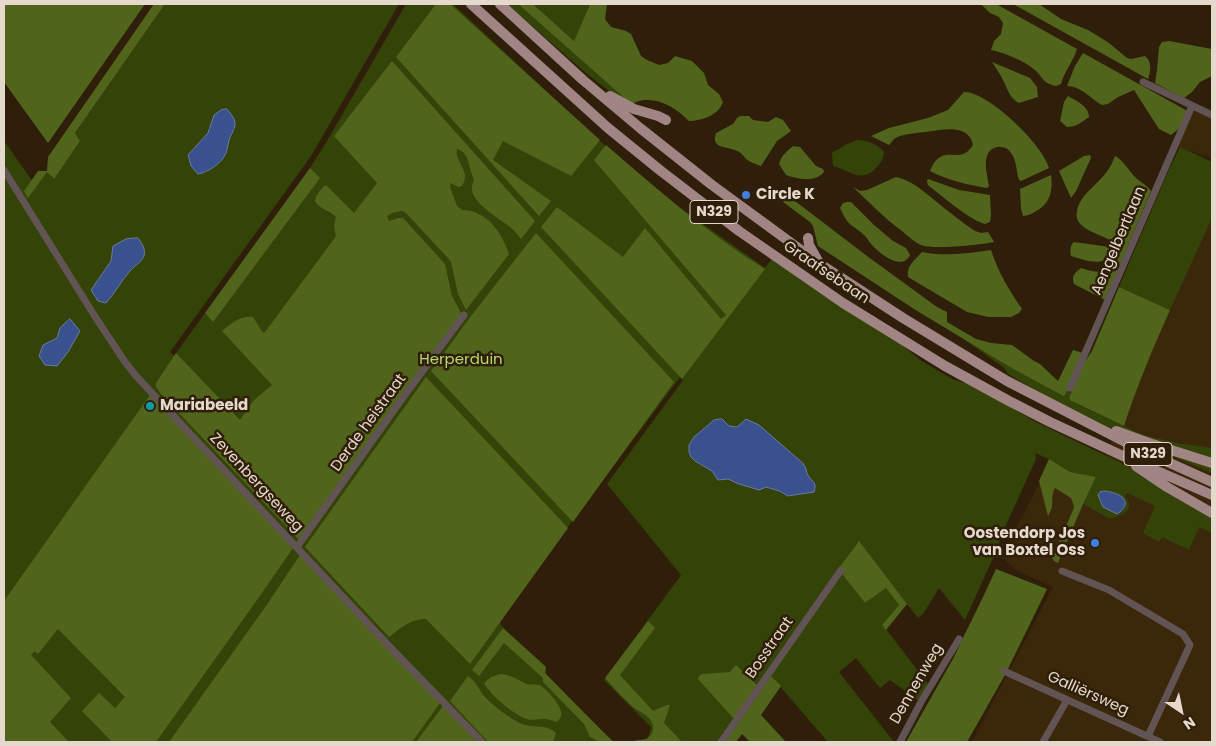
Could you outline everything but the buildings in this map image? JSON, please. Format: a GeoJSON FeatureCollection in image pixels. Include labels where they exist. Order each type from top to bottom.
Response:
{"type":"FeatureCollection","features":[{"type":"Feature","properties":{"kind":"main road","name":"Graafsebaan"},"geometry":{"type":"LineString","coordinates":[[471,4],[608,128],[661,171],[739,231],[866,318],[945,366],[1042,418],[1212,495]]}},
{"type":"Feature","properties":{"kind":"main road","name":"Graafsebaan"},"geometry":{"type":"LineString","coordinates":[[500,4],[583,80],[640,128],[706,180],[820,264],[1007,381],[1141,450],[1212,482]]}},
{"type":"Feature","properties":{"kind":"main road"},"geometry":{"type":"LineString","coordinates":[[583,80],[634,109],[666,120]]}},
{"type":"Feature","properties":{"kind":"main road"},"geometry":{"type":"LineString","coordinates":[[808,238],[812,251],[820,264]]}},
{"type":"Feature","properties":{"kind":"main road","name":"N329"},"geometry":{"type":"LineString","coordinates":[[1086,422],[1212,463]]}},
{"type":"Feature","properties":{"kind":"main road","name":"N329"},"geometry":{"type":"LineString","coordinates":[[1123,456],[1167,488],[1212,513]]}},
{"type":"Feature","properties":{"kind":"street"},"geometry":{"type":"LineString","coordinates":[[1143,82],[1212,115]]}},
{"type":"Feature","properties":{"kind":"street","name":"Aengelbertlaan"},"geometry":{"type":"LineString","coordinates":[[1070,388],[1192,106]]}},
{"type":"Feature","properties":{"kind":"street","name":"Zevenbergseweg"},"geometry":{"type":"LineString","coordinates":[[4,170],[94,316],[137,377],[389,646],[482,742]]}},
{"type":"Feature","properties":{"kind":"street","name":"Derde heistraat"},"geometry":{"type":"LineString","coordinates":[[297,547],[464,315]]}},
{"type":"Feature","properties":{"kind":"street","name":"Bosstraat"},"geometry":{"type":"LineString","coordinates":[[721,742],[841,570]]}},
{"type":"Feature","properties":{"kind":"street"},"geometry":{"type":"LineString","coordinates":[[1062,570],[1109,590],[1183,634],[1190,645],[1148,736]]}},
{"type":"Feature","properties":{"kind":"street","name":"Dennenweg"},"geometry":{"type":"LineString","coordinates":[[900,742],[921,702],[959,639]]}},
{"type":"Feature","properties":{"kind":"street","name":"Galliërsweg"},"geometry":{"type":"LineString","coordinates":[[1004,671],[1160,742]]}},
{"type":"Feature","properties":{"kind":"street"},"geometry":{"type":"LineString","coordinates":[[1043,742],[1067,700]]}},
{"type":"Feature","properties":{"kind":"shaded area"},"geometry":{"type":"Polygon","coordinates":[[[1194,107],[1212,115],[1212,158],[1177,147],[1194,107]]]}},
{"type":"Feature","properties":{"kind":"shaded area"},"geometry":{"type":"Polygon","coordinates":[[[1212,211],[1212,742],[972,742],[1053,587],[1018,571],[1001,557],[1054,455],[1095,480],[1212,211]]]}},
{"type":"Feature","properties":{"kind":"green space"},"geometry":{"type":"Polygon","coordinates":[[[4,4],[145,4],[48,143],[4,82],[4,4]]]}},
{"type":"Feature","properties":{"kind":"green space"},"geometry":{"type":"Polygon","coordinates":[[[154,4],[165,4],[75,133],[80,141],[54,179],[47,172],[28,198],[24,191],[38,171],[47,171],[48,157],[154,4]]]}},
{"type":"Feature","properties":{"kind":"green space","name":"Herperduin"},"geometry":{"type":"Polygon","coordinates":[[[165,4],[399,4],[311,156],[170,352],[210,390],[176,353],[205,313],[207,316],[312,170],[310,168],[406,4],[453,4],[594,136],[672,202],[765,268],[772,259],[901,344],[920,360],[952,379],[971,385],[1036,422],[1147,476],[1212,516],[1212,533],[1199,527],[1189,550],[1162,537],[1159,542],[1143,533],[1155,506],[1127,493],[1125,496],[1129,505],[1128,509],[1123,514],[1110,519],[1083,504],[1096,477],[1070,472],[1035,453],[1036,459],[965,620],[939,588],[923,614],[918,618],[858,542],[717,742],[647,742],[651,727],[604,680],[681,575],[607,484],[761,272],[755,277],[498,620],[504,629],[546,667],[546,680],[616,742],[4,742],[4,141],[36,186],[47,171],[53,179],[80,141],[75,133],[165,4]],[[214,115],[208,133],[188,155],[204,173],[221,161],[235,129],[234,119],[214,115]],[[111,261],[104,271],[118,287],[132,268],[140,263],[111,261]],[[722,419],[707,426],[696,435],[689,445],[695,461],[710,470],[718,478],[766,487],[792,496],[814,492],[814,482],[807,475],[806,469],[798,459],[741,424],[737,427],[729,426],[722,419]]]}},
{"type":"Feature","properties":{"kind":"green space"},"geometry":{"type":"Polygon","coordinates":[[[436,4],[450,4],[600,140],[571,176],[503,141],[493,160],[551,201],[539,216],[396,57],[436,4]]]}},
{"type":"Feature","properties":{"kind":"green space"},"geometry":{"type":"Polygon","coordinates":[[[507,4],[518,4],[631,104],[621,100],[587,74],[507,4]]]}},
{"type":"Feature","properties":{"kind":"green space"},"geometry":{"type":"Polygon","coordinates":[[[518,4],[533,4],[574,41],[590,4],[607,4],[605,19],[611,27],[631,34],[641,56],[659,65],[668,63],[675,56],[692,61],[704,73],[708,85],[719,94],[723,102],[721,107],[714,114],[699,120],[689,121],[675,109],[658,101],[644,100],[631,104],[518,4]]]}},
{"type":"Feature","properties":{"kind":"green space"},"geometry":{"type":"Polygon","coordinates":[[[533,4],[590,4],[574,41],[533,4]]]}},
{"type":"Feature","properties":{"kind":"green space"},"geometry":{"type":"Polygon","coordinates":[[[981,4],[996,4],[1077,49],[1061,84],[1056,86],[1048,83],[1025,63],[991,50],[994,41],[1001,34],[1003,23],[999,17],[990,13],[981,4]]]}},
{"type":"Feature","properties":{"kind":"green space"},"geometry":{"type":"Polygon","coordinates":[[[1013,4],[1039,4],[1061,19],[1098,36],[1127,58],[1145,56],[1150,66],[1148,79],[1013,4]]]}},
{"type":"Feature","properties":{"kind":"green space"},"geometry":{"type":"Polygon","coordinates":[[[1169,41],[1212,49],[1212,76],[1200,82],[1184,98],[1155,83],[1159,47],[1162,42],[1169,41]]]}},
{"type":"Feature","properties":{"kind":"green space"},"geometry":{"type":"Polygon","coordinates":[[[1083,53],[1191,113],[1185,124],[1171,135],[1159,129],[1134,90],[1108,104],[1102,105],[1081,90],[1067,86],[1075,66],[1083,53]]]}},
{"type":"Feature","properties":{"kind":"green space"},"geometry":{"type":"Polygon","coordinates":[[[392,61],[535,221],[521,239],[511,228],[483,207],[472,191],[474,179],[467,157],[457,149],[465,181],[459,187],[450,183],[457,206],[462,210],[471,211],[486,218],[498,231],[509,254],[466,310],[458,294],[451,262],[446,256],[406,213],[402,211],[387,216],[389,221],[403,218],[445,264],[452,296],[462,315],[299,540],[161,394],[156,387],[156,383],[176,353],[240,420],[254,400],[272,385],[222,331],[244,317],[253,317],[263,333],[265,332],[334,239],[336,236],[334,226],[336,217],[315,201],[322,188],[326,185],[354,213],[377,183],[334,136],[392,61]]]}},
{"type":"Feature","properties":{"kind":"green space"},"geometry":{"type":"Polygon","coordinates":[[[992,62],[1030,78],[1037,87],[1038,97],[1019,103],[1016,101],[1011,96],[992,62]]]}},
{"type":"Feature","properties":{"kind":"green space"},"geometry":{"type":"Polygon","coordinates":[[[964,92],[975,94],[1014,121],[1037,146],[1049,168],[1021,181],[1019,180],[1010,151],[997,147],[988,153],[986,158],[989,186],[987,188],[980,187],[950,180],[930,171],[940,157],[960,155],[971,148],[972,140],[964,132],[948,129],[907,134],[894,139],[889,145],[871,136],[889,128],[928,118],[948,110],[964,92]]]}},
{"type":"Feature","properties":{"kind":"green space"},"geometry":{"type":"Polygon","coordinates":[[[1068,96],[1087,110],[1089,117],[1070,127],[1067,127],[1060,121],[1064,102],[1068,96]]]}},
{"type":"Feature","properties":{"kind":"green space"},"geometry":{"type":"Polygon","coordinates":[[[740,116],[749,116],[753,120],[768,122],[776,117],[783,120],[791,131],[777,141],[761,166],[746,159],[734,149],[718,145],[716,142],[716,133],[733,124],[740,116]]]}},
{"type":"Feature","properties":{"kind":"green space"},"geometry":{"type":"Polygon","coordinates":[[[857,140],[872,143],[884,152],[883,158],[878,165],[872,172],[866,175],[856,175],[833,166],[832,152],[857,140]]]}},
{"type":"Feature","properties":{"kind":"green space"},"geometry":{"type":"Polygon","coordinates":[[[606,145],[703,226],[765,269],[682,379],[541,227],[557,207],[623,257],[645,228],[721,319],[726,315],[594,160],[606,145]]]}},
{"type":"Feature","properties":{"kind":"green space"},"geometry":{"type":"Polygon","coordinates":[[[793,146],[800,147],[816,166],[823,169],[824,172],[811,179],[800,179],[786,175],[779,164],[786,152],[793,146]]]}},
{"type":"Feature","properties":{"kind":"green space"},"geometry":{"type":"Polygon","coordinates":[[[1180,147],[1212,162],[1212,218],[1170,310],[1119,287],[1180,147]]]}},
{"type":"Feature","properties":{"kind":"green space"},"geometry":{"type":"Polygon","coordinates":[[[1090,155],[1091,158],[1071,198],[1059,171],[1084,156],[1090,155]]]}},
{"type":"Feature","properties":{"kind":"green space"},"geometry":{"type":"Polygon","coordinates":[[[1115,156],[1151,191],[1105,300],[1074,284],[1073,276],[1081,268],[1096,272],[1105,270],[1112,265],[1119,247],[1080,224],[1077,218],[1077,211],[1082,199],[1104,175],[1115,156]]]}},
{"type":"Feature","properties":{"kind":"green space"},"geometry":{"type":"Polygon","coordinates":[[[310,168],[320,178],[213,322],[205,313],[310,168]]]}},
{"type":"Feature","properties":{"kind":"green space"},"geometry":{"type":"Polygon","coordinates":[[[1051,175],[1052,185],[1046,203],[1029,215],[1023,216],[1020,189],[1051,175]]]}},
{"type":"Feature","properties":{"kind":"green space"},"geometry":{"type":"Polygon","coordinates":[[[896,177],[907,180],[916,186],[975,231],[981,233],[988,232],[994,242],[945,247],[921,245],[913,241],[889,221],[853,187],[860,191],[867,190],[896,177]]]}},
{"type":"Feature","properties":{"kind":"green space"},"geometry":{"type":"Polygon","coordinates":[[[928,179],[959,190],[990,195],[990,222],[985,224],[965,213],[928,185],[928,179]]]}},
{"type":"Feature","properties":{"kind":"green space"},"geometry":{"type":"Polygon","coordinates":[[[763,187],[773,187],[784,192],[867,256],[937,307],[947,312],[947,322],[976,339],[1012,345],[1040,364],[1058,381],[1073,350],[1083,353],[1065,395],[1063,396],[1010,367],[914,309],[818,246],[813,226],[810,222],[763,187]]]}},
{"type":"Feature","properties":{"kind":"green space"},"geometry":{"type":"Polygon","coordinates":[[[851,202],[893,241],[906,248],[910,255],[906,260],[902,262],[896,261],[885,256],[849,223],[840,208],[843,203],[851,202]]]}},
{"type":"Feature","properties":{"kind":"green space"},"geometry":{"type":"Polygon","coordinates":[[[536,233],[674,382],[573,522],[431,371],[536,233]]]}},
{"type":"Feature","properties":{"kind":"green space"},"geometry":{"type":"Polygon","coordinates":[[[1074,242],[1110,247],[1113,253],[1109,258],[1099,262],[1071,256],[1071,248],[1074,242]]]}},
{"type":"Feature","properties":{"kind":"green space"},"geometry":{"type":"Polygon","coordinates":[[[991,250],[1004,281],[1022,309],[1011,317],[988,317],[967,312],[908,277],[910,266],[922,252],[948,254],[991,250]]]}},
{"type":"Feature","properties":{"kind":"green space"},"geometry":{"type":"Polygon","coordinates":[[[1119,287],[1170,310],[1134,396],[1124,426],[1071,401],[1069,398],[1084,363],[1092,351],[1119,287]]]}},
{"type":"Feature","properties":{"kind":"green space"},"geometry":{"type":"Polygon","coordinates":[[[961,337],[1062,396],[1067,389],[1072,391],[1069,398],[1071,401],[1143,435],[1177,443],[1212,448],[1212,473],[1103,426],[1039,392],[1008,374],[1003,367],[961,337]]]}},
{"type":"Feature","properties":{"kind":"green space"},"geometry":{"type":"Polygon","coordinates":[[[426,377],[568,528],[470,664],[426,619],[411,622],[389,637],[305,547],[426,377]]]}},
{"type":"Feature","properties":{"kind":"green space"},"geometry":{"type":"Polygon","coordinates":[[[150,395],[293,548],[156,742],[112,742],[82,711],[99,693],[115,708],[125,697],[58,629],[38,654],[35,651],[31,655],[71,698],[50,722],[69,742],[4,742],[4,601],[150,395]]]}},
{"type":"Feature","properties":{"kind":"green space"},"geometry":{"type":"Polygon","coordinates":[[[1049,459],[1070,472],[1096,477],[1058,563],[1052,558],[1074,506],[1071,498],[1055,488],[1052,495],[1052,508],[1048,516],[1039,481],[1049,459]]]}},
{"type":"Feature","properties":{"kind":"green space"},"geometry":{"type":"Polygon","coordinates":[[[859,541],[907,604],[886,630],[882,625],[899,605],[886,588],[865,603],[838,569],[859,541]]]}},
{"type":"Feature","properties":{"kind":"green space"},"geometry":{"type":"Polygon","coordinates":[[[300,555],[440,703],[412,742],[169,742],[266,606],[300,555]]]}},
{"type":"Feature","properties":{"kind":"green space"},"geometry":{"type":"Polygon","coordinates":[[[996,569],[1047,589],[1005,675],[967,742],[906,742],[954,657],[996,569]]]}},
{"type":"Feature","properties":{"kind":"green space"},"geometry":{"type":"Polygon","coordinates":[[[842,574],[865,603],[886,588],[899,605],[883,625],[928,684],[919,701],[890,680],[880,688],[856,658],[839,672],[894,742],[828,742],[771,676],[842,574]]]}},
{"type":"Feature","properties":{"kind":"green space"},"geometry":{"type":"Polygon","coordinates":[[[648,621],[655,628],[620,675],[653,711],[670,705],[664,723],[682,742],[633,742],[650,736],[653,731],[652,723],[629,704],[605,678],[648,621]]]}},
{"type":"Feature","properties":{"kind":"green space"},"geometry":{"type":"Polygon","coordinates":[[[503,628],[546,667],[545,673],[613,742],[600,742],[590,737],[584,724],[543,682],[543,678],[504,643],[479,676],[472,670],[503,628]]]}},
{"type":"Feature","properties":{"kind":"green space"},"geometry":{"type":"Polygon","coordinates":[[[736,665],[757,685],[734,719],[698,679],[702,674],[730,672],[736,665]]]}},
{"type":"Feature","properties":{"kind":"green space"},"geometry":{"type":"Polygon","coordinates":[[[501,674],[527,684],[542,686],[560,709],[561,716],[559,720],[557,722],[546,719],[530,720],[518,715],[504,705],[484,683],[491,677],[501,674]]]}},
{"type":"Feature","properties":{"kind":"green space"},"geometry":{"type":"Polygon","coordinates":[[[468,676],[488,700],[511,718],[525,725],[548,728],[556,733],[553,742],[488,742],[450,701],[468,676]]]}},
{"type":"Feature","properties":{"kind":"green space"},"geometry":{"type":"Polygon","coordinates":[[[771,676],[781,686],[761,715],[786,742],[750,742],[742,734],[736,742],[725,742],[771,676]]]}},
{"type":"Feature","properties":{"kind":"green space"},"geometry":{"type":"Polygon","coordinates":[[[443,706],[477,742],[416,742],[443,706]]]}},
{"type":"Feature","properties":{"kind":"water"},"geometry":{"type":"Polygon","coordinates":[[[227,109],[235,124],[226,153],[215,166],[198,174],[191,166],[188,155],[208,133],[214,115],[221,110],[227,109]]]}},
{"type":"Feature","properties":{"kind":"water"},"geometry":{"type":"Polygon","coordinates":[[[138,238],[144,249],[143,258],[127,275],[106,303],[98,301],[91,290],[111,261],[113,246],[126,239],[138,238]]]}},
{"type":"Feature","properties":{"kind":"water"},"geometry":{"type":"Polygon","coordinates":[[[70,319],[80,331],[68,352],[57,366],[45,365],[39,356],[43,345],[57,338],[60,328],[70,319]]]}},
{"type":"Feature","properties":{"kind":"water"},"geometry":{"type":"Polygon","coordinates":[[[722,419],[729,426],[737,427],[746,419],[759,425],[803,463],[808,476],[815,485],[814,492],[788,496],[766,487],[759,490],[728,479],[718,480],[712,471],[691,457],[689,445],[694,437],[714,420],[722,419]]]}},
{"type":"Feature","properties":{"kind":"water"},"geometry":{"type":"Polygon","coordinates":[[[1104,491],[1117,494],[1125,501],[1124,508],[1117,514],[1103,507],[1098,495],[1104,491]]]}},
{"type":"Feature","properties":{"kind":"place","name":"Circle K"},"geometry":{"type":"Point","coordinates":[746,195]}},
{"type":"Feature","properties":{"kind":"place","name":"Mariabeeld"},"geometry":{"type":"Point","coordinates":[150,406]}},
{"type":"Feature","properties":{"kind":"place","name":"Oostendorp Jos van Boxtel Oss"},"geometry":{"type":"Point","coordinates":[1095,543]}}]}
